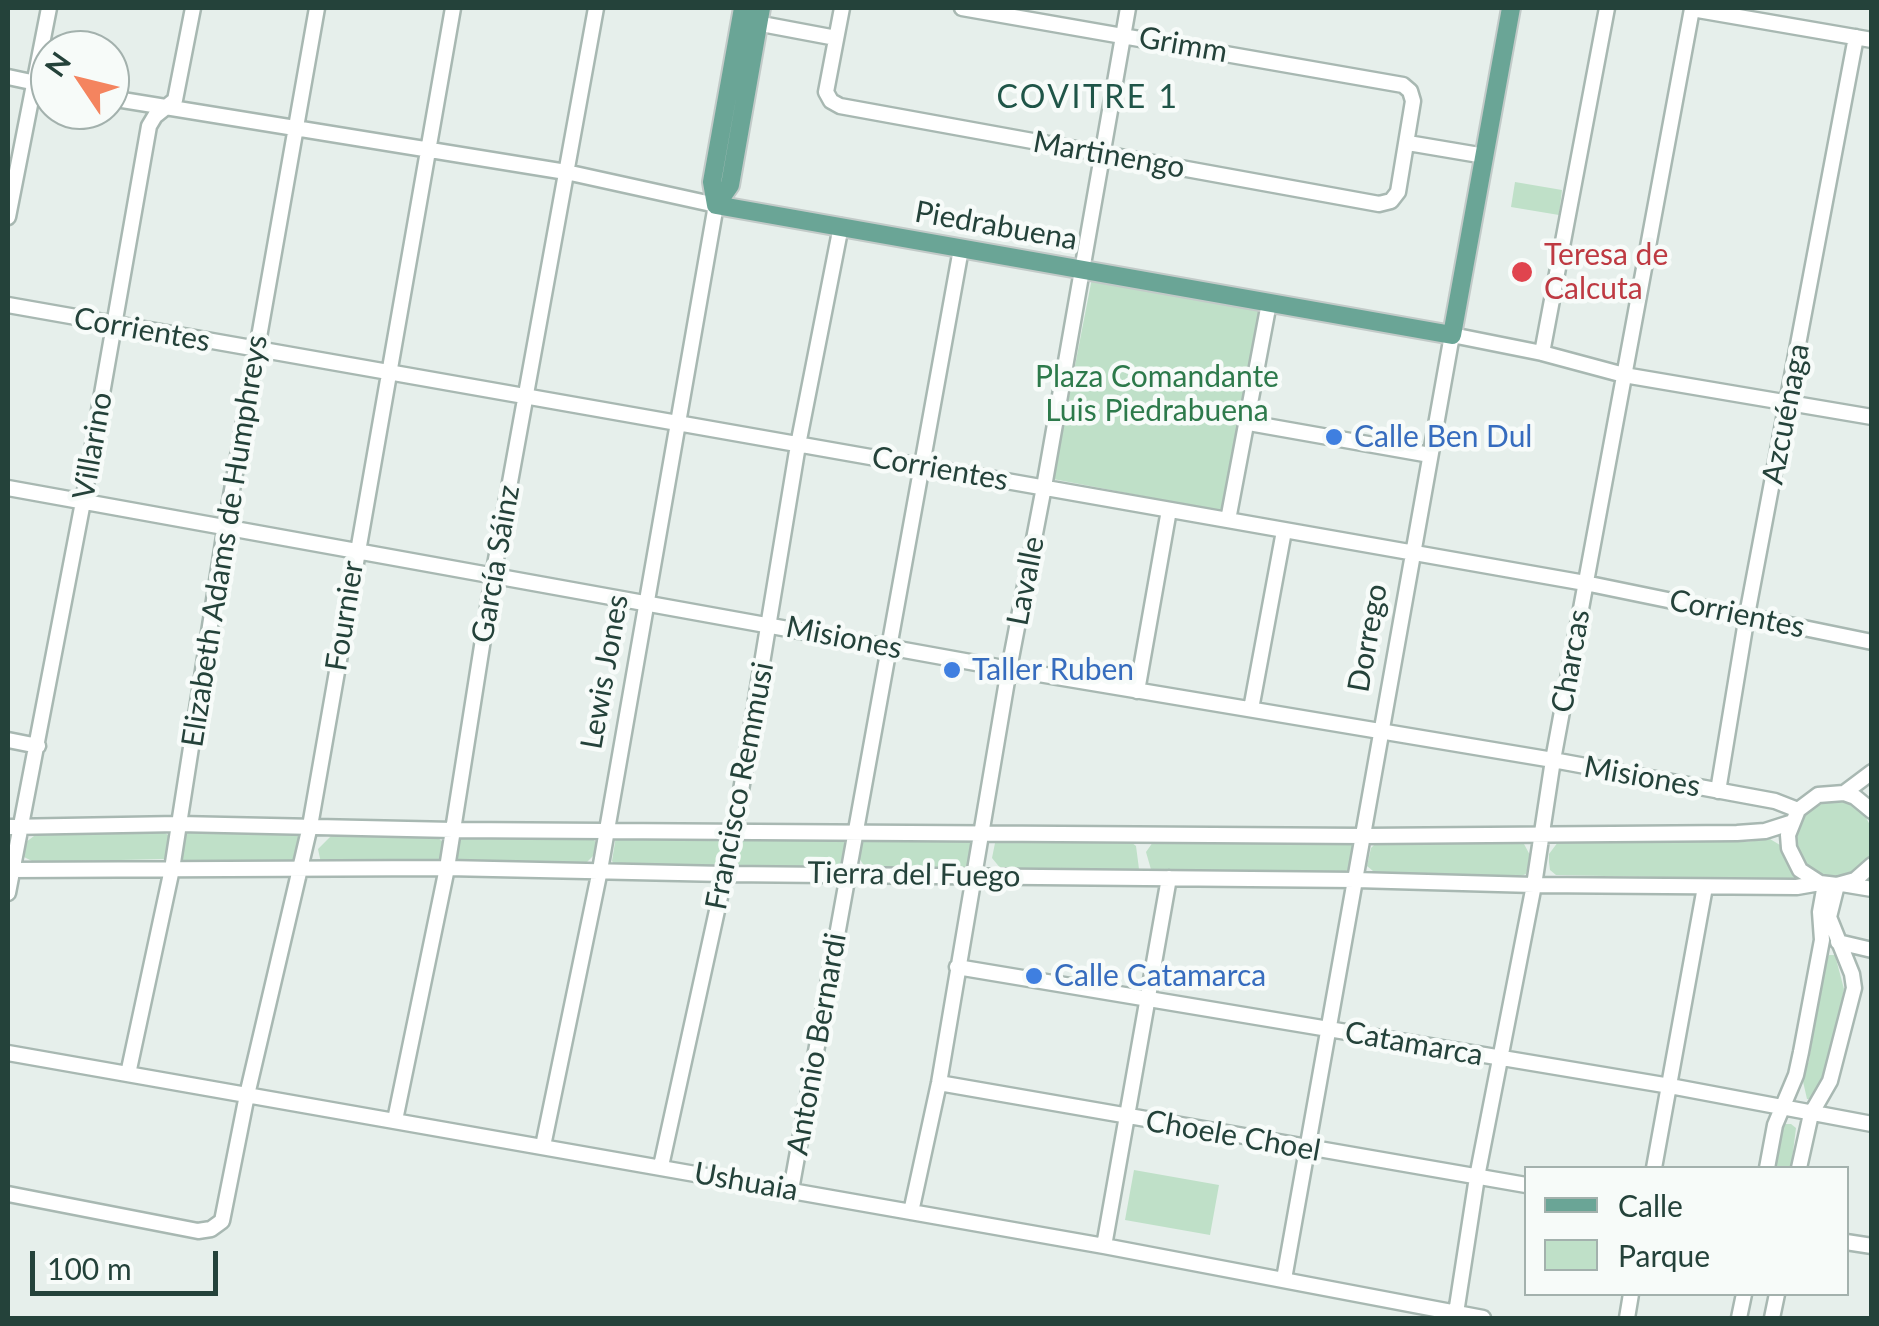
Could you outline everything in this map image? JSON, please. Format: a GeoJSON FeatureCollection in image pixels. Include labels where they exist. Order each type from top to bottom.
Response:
{"type":"FeatureCollection","features":[{"type":"Feature","properties":{"kind":"main road","name":"Dorrego"},"geometry":{"type":"LineString","coordinates":[[1452,335],[1511,8]]}},
{"type":"Feature","properties":{"kind":"main road","name":"Lewis Jones"},"geometry":{"type":"LineString","coordinates":[[716,205],[712,182],[751,15]]}},
{"type":"Feature","properties":{"kind":"main road","name":"Piedrabuena"},"geometry":{"type":"LineString","coordinates":[[716,205],[1452,335]]}},
{"type":"Feature","properties":{"kind":"street","name":"Villarino"},"geometry":{"type":"LineString","coordinates":[[8,893],[14,827],[38,746],[149,126],[174,100],[178,90],[193,8]]}},
{"type":"Feature","properties":{"kind":"street","name":"Elizabeth Adams de Humphreys"},"geometry":{"type":"LineString","coordinates":[[128,1074],[180,824],[224,530],[317,8]]}},
{"type":"Feature","properties":{"kind":"street","name":"Fournier"},"geometry":{"type":"LineString","coordinates":[[8,1194],[198,1232],[222,1221],[247,1095],[302,870],[452,8]]}},
{"type":"Feature","properties":{"kind":"street","name":"García Sáinz"},"geometry":{"type":"LineString","coordinates":[[395,1120],[447,868],[524,396],[596,8]]}},
{"type":"Feature","properties":{"kind":"street"},"geometry":{"type":"LineString","coordinates":[[751,15],[836,38],[842,8]]}},
{"type":"Feature","properties":{"kind":"street","name":"Grimm"},"geometry":{"type":"LineString","coordinates":[[962,8],[1403,85],[1413,101],[1408,142]]}},
{"type":"Feature","properties":{"kind":"street","name":"Lavalle"},"geometry":{"type":"LineString","coordinates":[[912,1212],[939,1083],[1128,8]]}},
{"type":"Feature","properties":{"kind":"street"},"geometry":{"type":"LineString","coordinates":[[1542,353],[1607,8]]}},
{"type":"Feature","properties":{"kind":"street"},"geometry":{"type":"LineString","coordinates":[[1692,9],[1864,39]]}},
{"type":"Feature","properties":{"kind":"street","name":"Charcas"},"geometry":{"type":"LineString","coordinates":[[1456,1313],[1499,1058],[1534,885],[1553,760],[1692,9]]}},
{"type":"Feature","properties":{"kind":"street","name":"Martinengo"},"geometry":{"type":"LineString","coordinates":[[836,38],[826,92],[840,106],[1103,154],[1378,204],[1391,201],[1398,192],[1408,142]]}},
{"type":"Feature","properties":{"kind":"street","name":"Azcuénaga"},"geometry":{"type":"LineString","coordinates":[[1718,791],[1788,402],[1864,39]]}},
{"type":"Feature","properties":{"kind":"street","name":"Piedrabuena"},"geometry":{"type":"LineString","coordinates":[[130,102],[566,172],[716,205]]}},
{"type":"Feature","properties":{"kind":"street"},"geometry":{"type":"LineString","coordinates":[[8,217],[30,104]]}},
{"type":"Feature","properties":{"kind":"street"},"geometry":{"type":"LineString","coordinates":[[1408,142],[1485,156]]}},
{"type":"Feature","properties":{"kind":"street","name":"Lewis Jones"},"geometry":{"type":"LineString","coordinates":[[543,1146],[600,870],[716,205]]}},
{"type":"Feature","properties":{"kind":"street","name":"Francisco Remmusi"},"geometry":{"type":"LineString","coordinates":[[661,1166],[726,874],[798,445],[841,226]]}},
{"type":"Feature","properties":{"kind":"street","name":"Antonio Bernardi"},"geometry":{"type":"LineString","coordinates":[[790,1190],[962,248]]}},
{"type":"Feature","properties":{"kind":"street"},"geometry":{"type":"LineString","coordinates":[[1228,520],[1269,303]]}},
{"type":"Feature","properties":{"kind":"street","name":"Corrientes"},"geometry":{"type":"LineString","coordinates":[[8,305],[1585,583],[1872,642]]}},
{"type":"Feature","properties":{"kind":"street","name":"Piedrabuena"},"geometry":{"type":"LineString","coordinates":[[1452,335],[1624,375],[1872,417]]}},
{"type":"Feature","properties":{"kind":"street","name":"Dorrego"},"geometry":{"type":"LineString","coordinates":[[1284,1279],[1452,335]]}},
{"type":"Feature","properties":{"kind":"street"},"geometry":{"type":"LineString","coordinates":[[1248,423],[1430,455]]}},
{"type":"Feature","properties":{"kind":"street","name":"Misiones"},"geometry":{"type":"LineString","coordinates":[[8,488],[1009,669],[1553,760],[1775,801],[1794,817]]}},
{"type":"Feature","properties":{"kind":"street"},"geometry":{"type":"LineString","coordinates":[[1137,691],[1169,510]]}},
{"type":"Feature","properties":{"kind":"street"},"geometry":{"type":"LineString","coordinates":[[1251,709],[1284,530]]}},
{"type":"Feature","properties":{"kind":"street"},"geometry":{"type":"LineString","coordinates":[[8,740],[38,746]]}},
{"type":"Feature","properties":{"kind":"street","name":"Tierra del Fuego"},"geometry":{"type":"LineString","coordinates":[[14,827],[180,824],[453,830],[1364,836],[1737,833],[1766,830],[1794,817],[1818,795],[1844,793],[1872,772]]}},
{"type":"Feature","properties":{"kind":"street"},"geometry":{"type":"LineString","coordinates":[[1844,793],[1856,797],[1872,811]]}},
{"type":"Feature","properties":{"kind":"street"},"geometry":{"type":"LineString","coordinates":[[1794,817],[1789,848],[1800,870],[1831,884],[1872,889]]}},
{"type":"Feature","properties":{"kind":"street"},"geometry":{"type":"LineString","coordinates":[[1831,884],[1855,880],[1872,866]]}},
{"type":"Feature","properties":{"kind":"street","name":"Tierra del Fuego"},"geometry":{"type":"LineString","coordinates":[[10,870],[447,868],[1534,885],[1831,884]]}},
{"type":"Feature","properties":{"kind":"street"},"geometry":{"type":"LineString","coordinates":[[1104,1246],[1168,878]]}},
{"type":"Feature","properties":{"kind":"street"},"geometry":{"type":"LineString","coordinates":[[1768,1166],[1782,1108],[1796,1075],[1822,940],[1820,912],[1831,884]]}},
{"type":"Feature","properties":{"kind":"street"},"geometry":{"type":"LineString","coordinates":[[1799,1166],[1811,1114],[1830,1081],[1854,988],[1830,917],[1831,884]]}},
{"type":"Feature","properties":{"kind":"street"},"geometry":{"type":"LineString","coordinates":[[1654,1166],[1705,886]]}},
{"type":"Feature","properties":{"kind":"street"},"geometry":{"type":"LineString","coordinates":[[1822,940],[1872,950]]}},
{"type":"Feature","properties":{"kind":"street","name":"Catamarca"},"geometry":{"type":"LineString","coordinates":[[957,967],[1670,1086],[1872,1124]]}},
{"type":"Feature","properties":{"kind":"street","name":"Ushuaia"},"geometry":{"type":"LineString","coordinates":[[8,1053],[661,1166],[1483,1318]]}},
{"type":"Feature","properties":{"kind":"street","name":"Choele Choel"},"geometry":{"type":"LineString","coordinates":[[939,1083],[1524,1185]]}},
{"type":"Feature","properties":{"kind":"green space"},"geometry":{"type":"Polygon","coordinates":[[[1515,182],[1562,190],[1559,215],[1511,207],[1515,182]]]}},
{"type":"Feature","properties":{"kind":"green space","name":"Plaza Comandante Luis Piedrabuena"},"geometry":{"type":"Polygon","coordinates":[[[1092,278],[1260,310],[1221,511],[1053,479],[1092,278]]]}},
{"type":"Feature","properties":{"kind":"green space"},"geometry":{"type":"Polygon","coordinates":[[[1834,801],[1862,812],[1873,840],[1862,868],[1834,879],[1806,868],[1795,840],[1806,812],[1834,801]]]}},
{"type":"Feature","properties":{"kind":"green space"},"geometry":{"type":"Polygon","coordinates":[[[190,830],[304,832],[298,859],[292,862],[184,861],[180,859],[183,837],[190,830]]]}},
{"type":"Feature","properties":{"kind":"green space"},"geometry":{"type":"Polygon","coordinates":[[[162,831],[171,837],[164,859],[34,862],[24,857],[26,842],[38,833],[162,831]]]}},
{"type":"Feature","properties":{"kind":"green space"},"geometry":{"type":"Polygon","coordinates":[[[332,835],[437,837],[445,844],[444,859],[439,863],[321,863],[318,849],[332,835]]]}},
{"type":"Feature","properties":{"kind":"green space"},"geometry":{"type":"Polygon","coordinates":[[[589,836],[596,842],[595,854],[584,865],[457,864],[453,859],[457,841],[462,837],[589,836]]]}},
{"type":"Feature","properties":{"kind":"green space"},"geometry":{"type":"Polygon","coordinates":[[[616,836],[727,838],[728,855],[713,867],[614,864],[616,836]]]}},
{"type":"Feature","properties":{"kind":"green space"},"geometry":{"type":"Polygon","coordinates":[[[849,839],[847,865],[841,868],[735,867],[742,840],[849,839]]]}},
{"type":"Feature","properties":{"kind":"green space"},"geometry":{"type":"Polygon","coordinates":[[[868,839],[978,843],[972,866],[963,870],[865,867],[859,858],[862,843],[868,839]]]}},
{"type":"Feature","properties":{"kind":"green space"},"geometry":{"type":"Polygon","coordinates":[[[1770,839],[1780,845],[1798,880],[1556,875],[1549,862],[1549,854],[1558,842],[1770,839]]]}},
{"type":"Feature","properties":{"kind":"green space"},"geometry":{"type":"Polygon","coordinates":[[[999,840],[1131,842],[1136,846],[1139,869],[1133,873],[1001,869],[992,858],[999,840]]]}},
{"type":"Feature","properties":{"kind":"green space"},"geometry":{"type":"Polygon","coordinates":[[[1153,842],[1351,844],[1358,846],[1359,855],[1340,874],[1152,873],[1146,852],[1153,842]]]}},
{"type":"Feature","properties":{"kind":"green space"},"geometry":{"type":"Polygon","coordinates":[[[1377,842],[1517,842],[1524,844],[1531,857],[1526,874],[1518,877],[1379,876],[1367,866],[1371,848],[1377,842]]]}},
{"type":"Feature","properties":{"kind":"green space"},"geometry":{"type":"Polygon","coordinates":[[[1829,955],[1835,955],[1844,989],[1830,1058],[1818,1093],[1814,1099],[1807,1099],[1802,1077],[1809,1061],[1823,964],[1829,955]]]}},
{"type":"Feature","properties":{"kind":"green space"},"geometry":{"type":"Polygon","coordinates":[[[1785,1124],[1796,1128],[1791,1166],[1772,1166],[1779,1130],[1785,1124]]]}},
{"type":"Feature","properties":{"kind":"green space"},"geometry":{"type":"Polygon","coordinates":[[[1134,1170],[1219,1185],[1210,1235],[1125,1220],[1134,1170]]]}},
{"type":"Feature","properties":{"kind":"place","name":"Teresa de Calcuta"},"geometry":{"type":"Point","coordinates":[1522,272]}},
{"type":"Feature","properties":{"kind":"place","name":"Calle Ben Dul"},"geometry":{"type":"Point","coordinates":[1334,437]}},
{"type":"Feature","properties":{"kind":"place","name":"Taller Ruben"},"geometry":{"type":"Point","coordinates":[952,670]}},
{"type":"Feature","properties":{"kind":"place","name":"Calle Catamarca"},"geometry":{"type":"Point","coordinates":[1034,976]}},
{"type":"Feature","properties":{"kind":"district","name":"COVITRE 1"},"geometry":{"type":"Point","coordinates":[1088,98]}}]}
